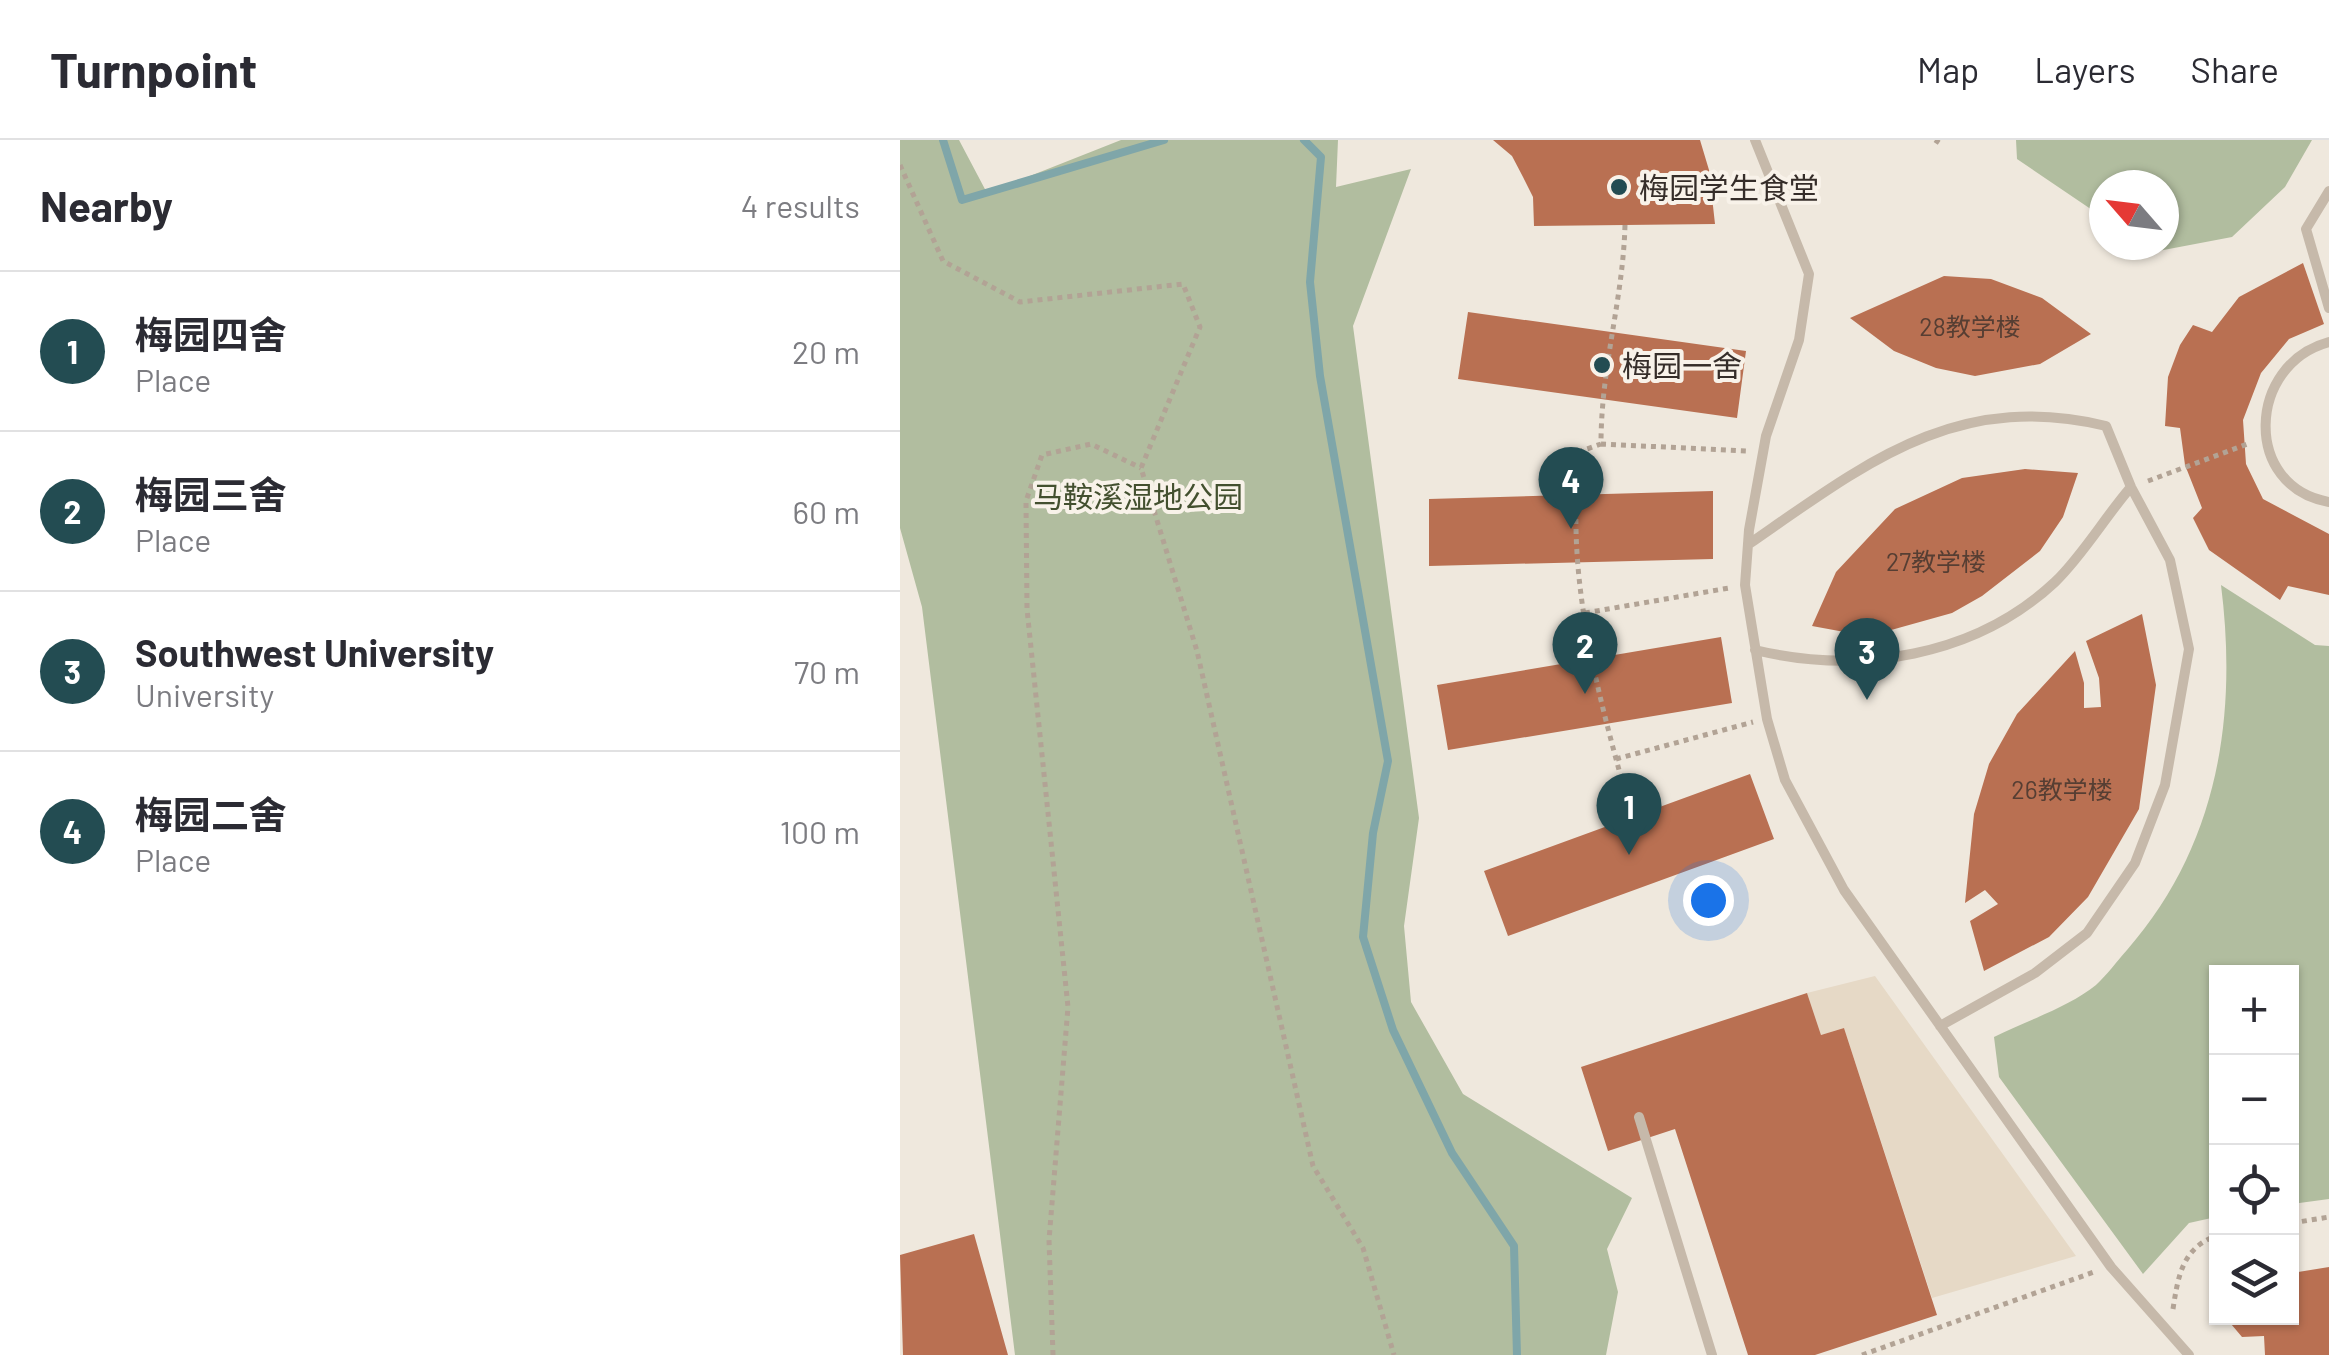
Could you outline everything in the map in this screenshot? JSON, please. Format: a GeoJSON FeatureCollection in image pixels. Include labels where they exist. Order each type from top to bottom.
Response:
{"type":"FeatureCollection","features":[{"type":"Feature","properties":{"kind":"lane"},"geometry":{"type":"LineString","coordinates":[[1756,140],[1809,274],[1799,340],[1763,452],[1745,585],[1767,719],[1785,780],[1844,890],[2111,1266],[2189,1355]]}},
{"type":"Feature","properties":{"kind":"lane"},"geometry":{"type":"LineString","coordinates":[[2329,190],[2306,230],[2329,308]]}},
{"type":"Feature","properties":{"kind":"lane"},"geometry":{"type":"LineString","coordinates":[[2329,342],[2291,361],[2275,382],[2266,409],[2266,438],[2276,464],[2294,486],[2329,502]]}},
{"type":"Feature","properties":{"kind":"lane"},"geometry":{"type":"LineString","coordinates":[[1749,544],[1857,470],[1973,420],[2028,413],[2106,426],[2131,487],[2170,560],[2189,649],[2165,786],[2135,863],[2087,932],[2035,973],[1940,1026]]}},
{"type":"Feature","properties":{"kind":"lane"},"geometry":{"type":"LineString","coordinates":[[1755,650],[1803,662],[1859,661],[1908,656],[1979,633],[2019,613],[2058,579],[2131,487]]}},
{"type":"Feature","properties":{"kind":"lane"},"geometry":{"type":"LineString","coordinates":[[1640,1117],[1712,1355]]}},
{"type":"Feature","properties":{"kind":"path"},"geometry":{"type":"LineString","coordinates":[[900,165],[943,261],[1020,302],[1184,284],[1200,327],[1142,468],[1197,651],[1313,1166],[1363,1248],[1394,1355]]}},
{"type":"Feature","properties":{"kind":"path"},"geometry":{"type":"LineString","coordinates":[[1601,444],[1601,399],[1624,261],[1625,225]]}},
{"type":"Feature","properties":{"kind":"path"},"geometry":{"type":"LineString","coordinates":[[2131,487],[2266,438]]}},
{"type":"Feature","properties":{"kind":"path"},"geometry":{"type":"LineString","coordinates":[[1053,1355],[1049,1240],[1068,1007],[1027,610],[1026,501],[1042,455],[1091,444],[1142,468]]}},
{"type":"Feature","properties":{"kind":"path"},"geometry":{"type":"LineString","coordinates":[[1632,816],[1585,614],[1574,495],[1581,451],[1601,444],[1763,452]]}},
{"type":"Feature","properties":{"kind":"path"},"geometry":{"type":"LineString","coordinates":[[1585,614],[1745,585]]}},
{"type":"Feature","properties":{"kind":"path"},"geometry":{"type":"LineString","coordinates":[[1616,759],[1767,719]]}},
{"type":"Feature","properties":{"kind":"path"},"geometry":{"type":"LineString","coordinates":[[2299,1223],[2329,1217]]}},
{"type":"Feature","properties":{"kind":"path"},"geometry":{"type":"LineString","coordinates":[[2168,1334],[2179,1272],[2190,1252],[2209,1240]]}},
{"type":"Feature","properties":{"kind":"path"},"geometry":{"type":"LineString","coordinates":[[1862,1355],[2111,1266]]}},
{"type":"Feature","properties":{"kind":"green space","name":"马鞍溪湿地公园"},"geometry":{"type":"Polygon","coordinates":[[[900,140],[959,140],[987,193],[1121,140],[1338,140],[1336,187],[1411,169],[1353,326],[1419,818],[1404,926],[1411,1002],[1463,1094],[1632,1198],[1607,1249],[1618,1292],[1606,1355],[1015,1355],[922,607],[900,528],[900,140]]]}},
{"type":"Feature","properties":{"kind":"green space"},"geometry":{"type":"Polygon","coordinates":[[[2016,140],[2312,140],[2285,187],[2232,237],[2179,247],[2179,170],[2089,170],[2089,208],[2017,159],[2016,140]]]}},
{"type":"Feature","properties":{"kind":"green space"},"geometry":{"type":"Polygon","coordinates":[[[2221,585],[2315,645],[2329,646],[2329,1199],[2299,1203],[2299,965],[2209,965],[2209,1219],[2189,1223],[2143,1274],[1999,1077],[1994,1037],[2060,1007],[2096,985],[2158,910],[2201,825],[2214,779],[2226,684],[2221,585]]]}},
{"type":"Feature","properties":{"kind":"shaded area"},"geometry":{"type":"Polygon","coordinates":[[[1875,976],[2076,1256],[1932,1298],[1844,1028],[1821,1035],[1807,993],[1875,976]]]}},
{"type":"Feature","properties":{"kind":"building","name":"梅园学生食堂"},"geometry":{"type":"Polygon","coordinates":[[[1493,140],[1700,140],[1709,170],[1715,224],[1534,226],[1533,197],[1512,156],[1493,140]]]}},
{"type":"Feature","properties":{"kind":"building"},"geometry":{"type":"Polygon","coordinates":[[[2303,263],[2324,324],[2289,339],[2261,373],[2243,420],[2246,464],[2263,499],[2329,534],[2329,595],[2288,586],[2280,600],[2209,550],[2193,518],[2202,508],[2185,465],[2180,428],[2165,426],[2168,377],[2180,345],[2193,325],[2212,332],[2239,297],[2303,263]]]}},
{"type":"Feature","properties":{"kind":"building"},"geometry":{"type":"Polygon","coordinates":[[[1944,276],[1991,279],[2042,298],[2091,334],[2040,364],[1975,376],[1936,368],[1894,351],[1850,318],[1944,276]]]}},
{"type":"Feature","properties":{"kind":"building","name":"梅园一舍"},"geometry":{"type":"Polygon","coordinates":[[[1468,312],[1746,351],[1737,418],[1458,379],[1468,312]]]}},
{"type":"Feature","properties":{"kind":"building"},"geometry":{"type":"Polygon","coordinates":[[[2025,469],[2078,473],[2063,517],[2040,551],[1982,596],[1952,613],[1884,632],[1850,633],[1812,626],[1836,572],[1895,509],[1962,478],[2025,469]]]}},
{"type":"Feature","properties":{"kind":"building"},"geometry":{"type":"Polygon","coordinates":[[[1713,491],[1713,559],[1429,566],[1429,499],[1713,491]]]}},
{"type":"Feature","properties":{"kind":"building"},"geometry":{"type":"Polygon","coordinates":[[[2142,614],[2156,685],[2139,809],[2088,897],[2049,937],[1984,971],[1970,921],[1998,904],[1985,890],[1965,903],[1974,814],[1989,764],[2017,714],[2075,651],[2084,683],[2084,708],[2101,707],[2099,678],[2086,641],[2142,614]]]}},
{"type":"Feature","properties":{"kind":"building"},"geometry":{"type":"Polygon","coordinates":[[[1721,637],[1732,703],[1448,750],[1437,685],[1721,637]]]}},
{"type":"Feature","properties":{"kind":"building"},"geometry":{"type":"Polygon","coordinates":[[[1750,774],[1774,839],[1508,936],[1484,871],[1750,774]]]}},
{"type":"Feature","properties":{"kind":"building"},"geometry":{"type":"Polygon","coordinates":[[[1807,993],[1821,1035],[1844,1028],[1937,1315],[1815,1355],[1748,1355],[1675,1129],[1608,1151],[1581,1067],[1807,993]]]}},
{"type":"Feature","properties":{"kind":"building"},"geometry":{"type":"Polygon","coordinates":[[[974,1234],[1008,1355],[903,1355],[900,1255],[974,1234]]]}},
{"type":"Feature","properties":{"kind":"building"},"geometry":{"type":"Polygon","coordinates":[[[2329,1267],[2329,1355],[2265,1355],[2264,1336],[2242,1337],[2232,1325],[2299,1325],[2299,1272],[2329,1267]]]}},
{"type":"Feature","properties":{"kind":"waterway"},"geometry":{"type":"LineString","coordinates":[[943,140],[962,200],[1164,140]]}},
{"type":"Feature","properties":{"kind":"waterway"},"geometry":{"type":"LineString","coordinates":[[1304,140],[1321,157],[1310,282],[1320,376],[1388,761],[1373,833],[1363,937],[1393,1030],[1452,1153],[1514,1246],[1517,1355]]}},
{"type":"Feature","properties":{"kind":"place","name":"梅园学生食堂"},"geometry":{"type":"Point","coordinates":[1619,187]}},
{"type":"Feature","properties":{"kind":"place","name":"梅园一舍"},"geometry":{"type":"Point","coordinates":[1602,365]}},
{"type":"Feature","properties":{"kind":"place","name":"梅园二舍"},"geometry":{"type":"Point","coordinates":[1571,529]}},
{"type":"Feature","properties":{"kind":"place","name":"梅园三舍"},"geometry":{"type":"Point","coordinates":[1585,694]}},
{"type":"Feature","properties":{"kind":"place","name":"Southwest University"},"geometry":{"type":"Point","coordinates":[1867,700]}},
{"type":"Feature","properties":{"kind":"place","name":"梅园四舍"},"geometry":{"type":"Point","coordinates":[1629,855]}}]}
